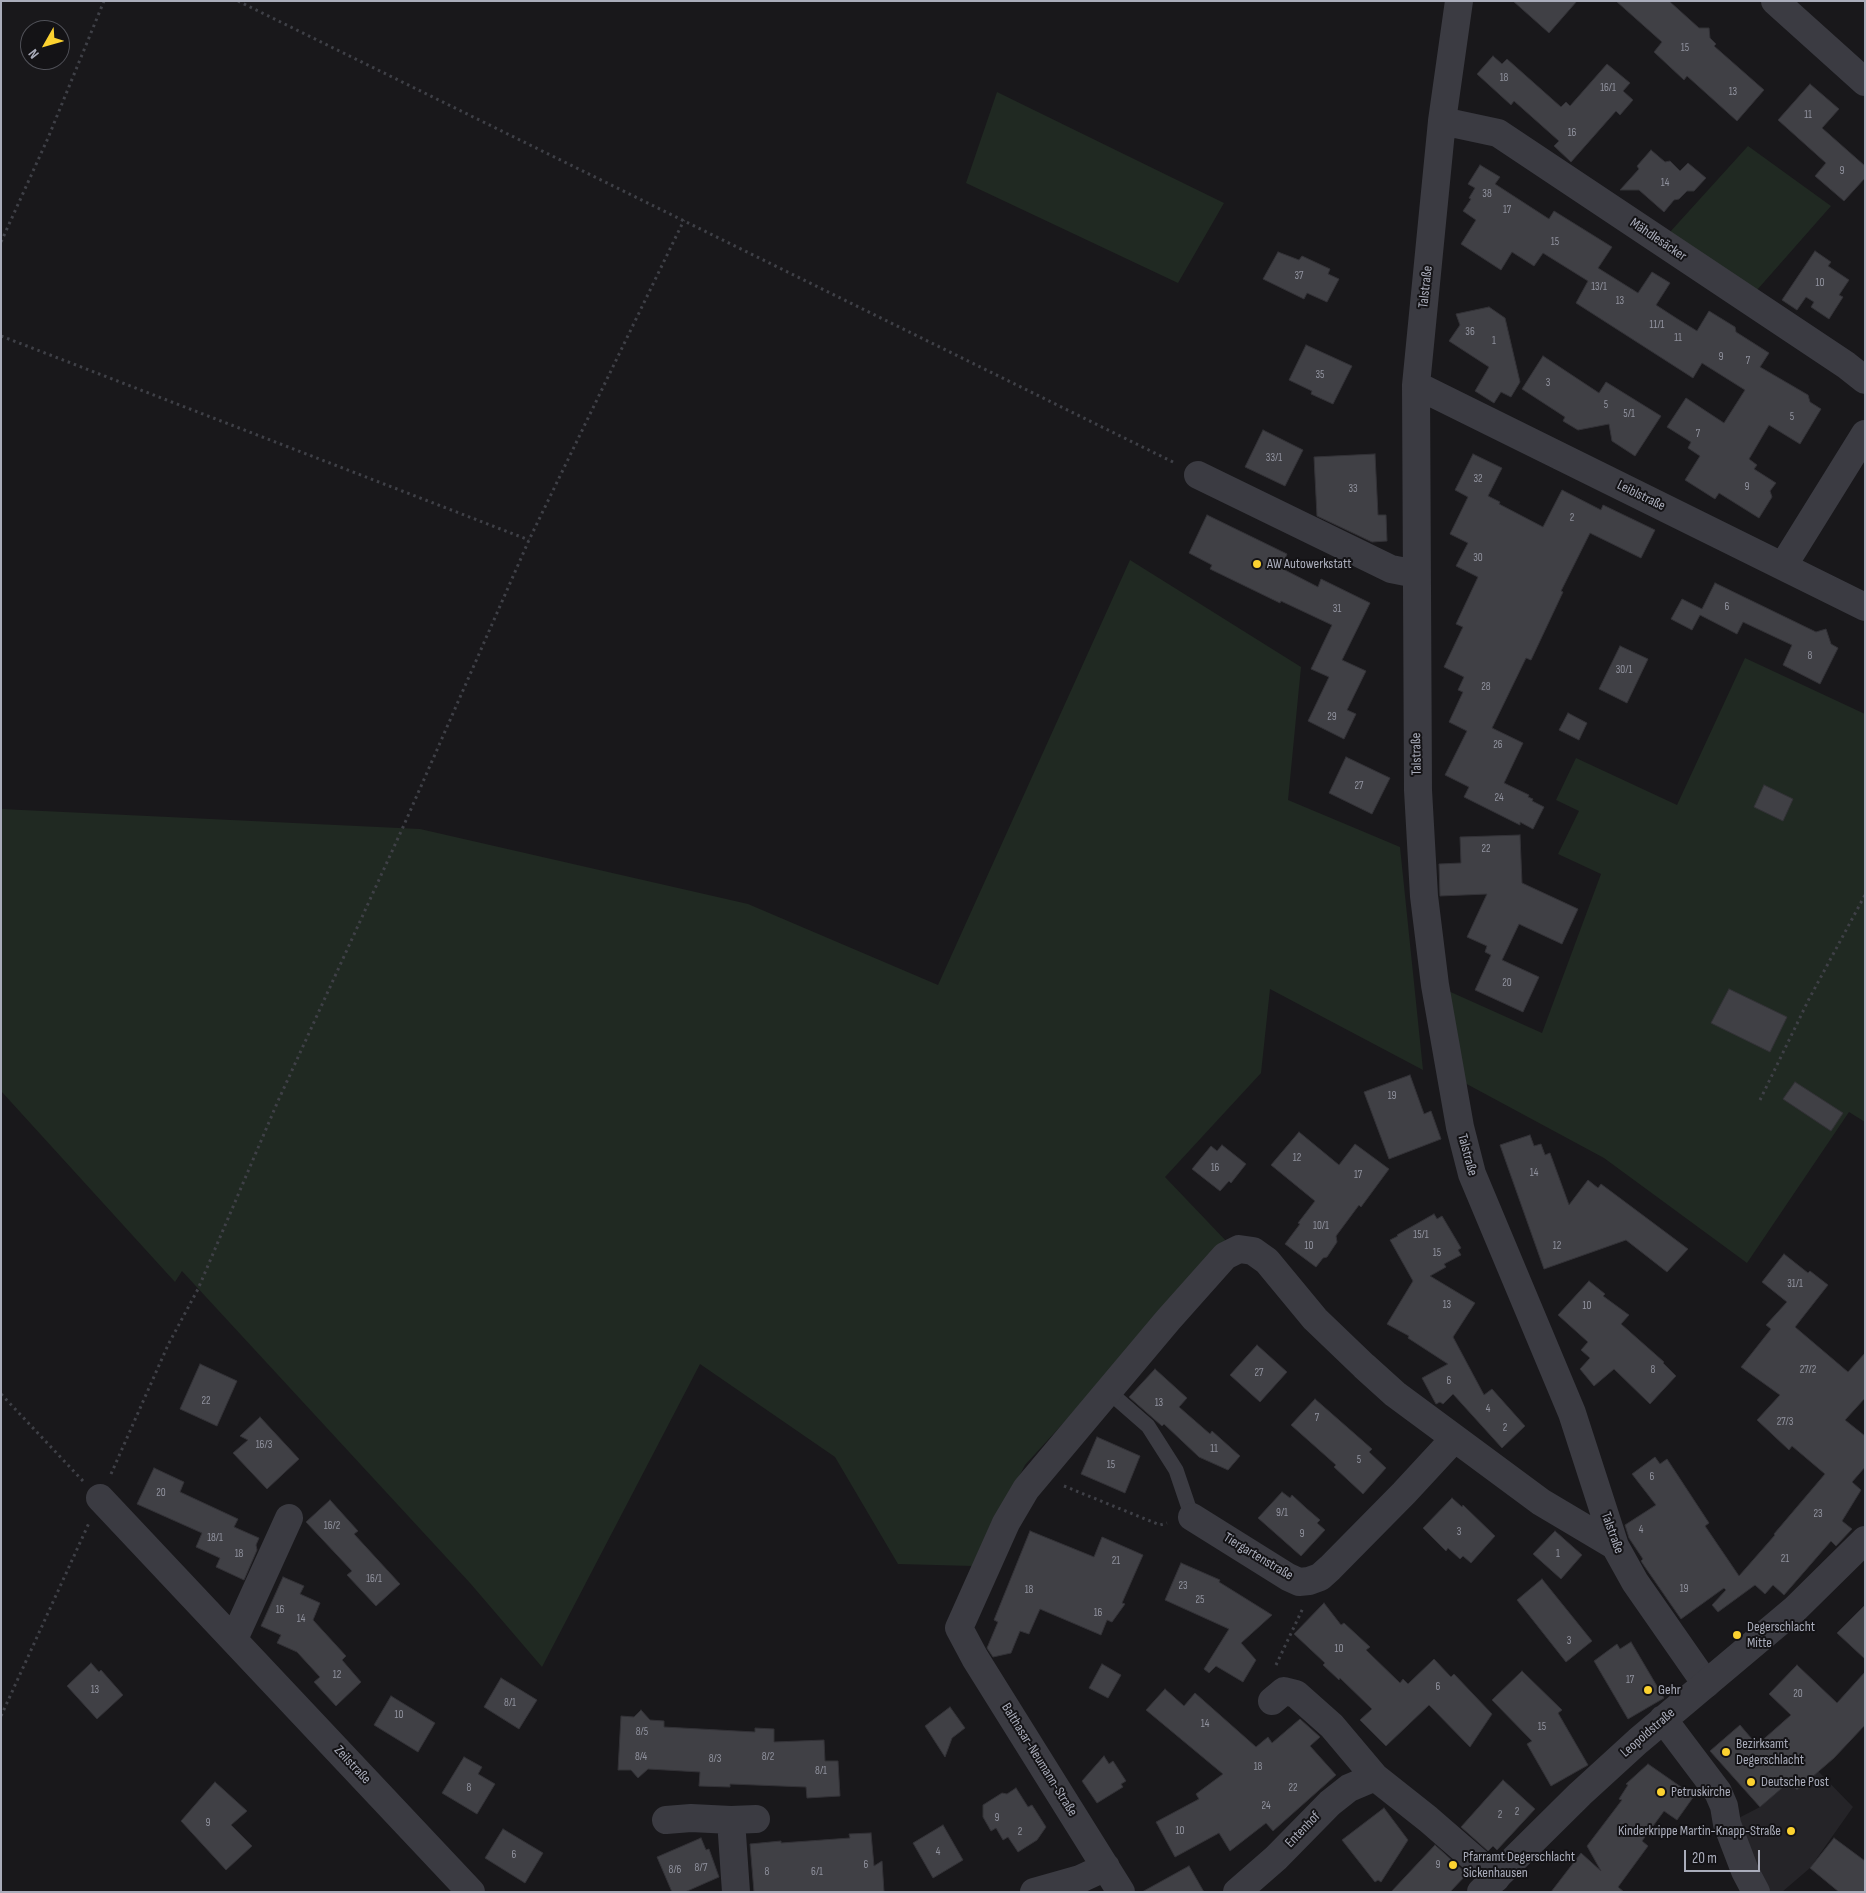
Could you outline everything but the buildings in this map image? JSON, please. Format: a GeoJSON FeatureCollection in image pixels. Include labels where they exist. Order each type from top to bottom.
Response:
{"type":"FeatureCollection","features":[{"type":"Feature","properties":{"kind":"street","name":"Talstraße"},"geometry":{"type":"LineString","coordinates":[[1459,1],[1442,121],[1416,385],[1418,790],[1424,896],[1435,985],[1460,1127],[1472,1174],[1572,1413],[1615,1546],[1635,1582],[1706,1684]]}},
{"type":"Feature","properties":{"kind":"street"},"geometry":{"type":"LineString","coordinates":[[1775,1],[1865,82]]}},
{"type":"Feature","properties":{"kind":"street","name":"Mähdlesäcker"},"geometry":{"type":"LineString","coordinates":[[1442,121],[1498,133],[1846,365],[1865,380]]}},
{"type":"Feature","properties":{"kind":"street","name":"Leiblstraße"},"geometry":{"type":"LineString","coordinates":[[1416,385],[1865,607]]}},
{"type":"Feature","properties":{"kind":"street"},"geometry":{"type":"LineString","coordinates":[[1783,566],[1865,434]]}},
{"type":"Feature","properties":{"kind":"street"},"geometry":{"type":"LineString","coordinates":[[1198,475],[1391,569],[1416,574]]}},
{"type":"Feature","properties":{"kind":"street"},"geometry":{"type":"LineString","coordinates":[[1036,1475],[1217,1264],[1225,1256],[1239,1249],[1253,1251],[1267,1260],[1315,1319],[1395,1394],[1541,1502],[1615,1546]]}},
{"type":"Feature","properties":{"kind":"street","name":"Tiergartenstraße"},"geometry":{"type":"LineString","coordinates":[[1192,1517],[1288,1577],[1299,1582],[1309,1581],[1320,1577],[1404,1493],[1454,1439]]}},
{"type":"Feature","properties":{"kind":"street","name":"Balthasar-Neumann-Straße"},"geometry":{"type":"LineString","coordinates":[[1036,1475],[1006,1523],[959,1628],[975,1658],[1121,1892]]}},
{"type":"Feature","properties":{"kind":"street","name":"Zeilstraße"},"geometry":{"type":"LineString","coordinates":[[100,1498],[471,1892]]}},
{"type":"Feature","properties":{"kind":"street"},"geometry":{"type":"LineString","coordinates":[[234,1639],[289,1518]]}},
{"type":"Feature","properties":{"kind":"street","name":"Leopoldstraße"},"geometry":{"type":"LineString","coordinates":[[1488,1885],[1580,1794],[1663,1719],[1795,1609],[1865,1540]]}},
{"type":"Feature","properties":{"kind":"street"},"geometry":{"type":"LineString","coordinates":[[1278,1696],[1296,1694],[1309,1704],[1332,1726],[1375,1777],[1435,1825],[1488,1885]]}},
{"type":"Feature","properties":{"kind":"street"},"geometry":{"type":"LineString","coordinates":[[1663,1719],[1718,1792],[1724,1806],[1727,1824],[1742,1863],[1756,1892]]}},
{"type":"Feature","properties":{"kind":"street","name":"Entenhof"},"geometry":{"type":"LineString","coordinates":[[1237,1892],[1276,1858],[1330,1803],[1350,1788],[1375,1777]]}},
{"type":"Feature","properties":{"kind":"street"},"geometry":{"type":"LineString","coordinates":[[666,1820],[691,1818],[743,1820],[736,1892]]}},
{"type":"Feature","properties":{"kind":"street"},"geometry":{"type":"LineString","coordinates":[[1034,1892],[1080,1879],[1106,1867]]}},
{"type":"Feature","properties":{"kind":"lane"},"geometry":{"type":"LineString","coordinates":[[1108,1391],[1148,1426],[1176,1470],[1192,1517]]}},
{"type":"Feature","properties":{"kind":"path"},"geometry":{"type":"LineString","coordinates":[[1,242],[48,138],[104,1]]}},
{"type":"Feature","properties":{"kind":"path"},"geometry":{"type":"LineString","coordinates":[[238,1],[1198,475]]}},
{"type":"Feature","properties":{"kind":"path"},"geometry":{"type":"LineString","coordinates":[[1,1716],[168,1345],[198,1289],[278,1100],[404,825],[529,540],[684,220]]}},
{"type":"Feature","properties":{"kind":"path"},"geometry":{"type":"LineString","coordinates":[[1,336],[529,540]]}},
{"type":"Feature","properties":{"kind":"path"},"geometry":{"type":"LineString","coordinates":[[1760,1100],[1809,999],[1865,895]]}},
{"type":"Feature","properties":{"kind":"path"},"geometry":{"type":"LineString","coordinates":[[1,1394],[100,1498]]}},
{"type":"Feature","properties":{"kind":"path"},"geometry":{"type":"LineString","coordinates":[[1036,1475],[1160,1525],[1192,1517]]}},
{"type":"Feature","properties":{"kind":"path"},"geometry":{"type":"LineString","coordinates":[[1278,1696],[1274,1668],[1296,1619],[1310,1596],[1309,1581]]}},
{"type":"Feature","properties":{"kind":"shaded area"},"geometry":{"type":"Polygon","coordinates":[[[997,92],[1224,203],[1178,283],[966,183],[997,92]]]}},
{"type":"Feature","properties":{"kind":"shaded area"},"geometry":{"type":"Polygon","coordinates":[[[1748,146],[1831,206],[1757,290],[1670,232],[1748,146]]]}},
{"type":"Feature","properties":{"kind":"shaded area"},"geometry":{"type":"Polygon","coordinates":[[[1130,560],[1301,667],[1288,800],[1400,847],[1423,1070],[1270,989],[1261,1073],[1165,1177],[1228,1243],[1025,1465],[973,1566],[898,1564],[835,1457],[700,1364],[542,1667],[470,1583],[182,1271],[175,1282],[1,1091],[1,809],[420,829],[748,904],[938,985],[1130,560]]]}},
{"type":"Feature","properties":{"kind":"shaded area"},"geometry":{"type":"Polygon","coordinates":[[[1745,658],[1865,714],[1865,1122],[1849,1112],[1747,1263],[1604,1158],[1450,1075],[1435,985],[1542,1033],[1601,874],[1558,854],[1579,811],[1556,800],[1576,758],[1677,805],[1745,658]]]}},
{"type":"Feature","properties":{"kind":"shaded area"},"geometry":{"type":"Polygon","coordinates":[[[1818,1771],[1853,1807],[1810,1868],[1782,1892],[1756,1892],[1727,1824],[1760,1807],[1789,1782],[1818,1771]]]}},
{"type":"Feature","properties":{"kind":"place","name":"AW Autowerkstatt"},"geometry":{"type":"Point","coordinates":[1257,564]}},
{"type":"Feature","properties":{"kind":"place","name":"Degerschlacht Mitte"},"geometry":{"type":"Point","coordinates":[1737,1635]}},
{"type":"Feature","properties":{"kind":"place","name":"Gehr"},"geometry":{"type":"Point","coordinates":[1648,1690]}},
{"type":"Feature","properties":{"kind":"place","name":"Bezirksamt Degerschlacht"},"geometry":{"type":"Point","coordinates":[1726,1752]}},
{"type":"Feature","properties":{"kind":"place","name":"Deutsche Post"},"geometry":{"type":"Point","coordinates":[1751,1782]}},
{"type":"Feature","properties":{"kind":"place","name":"Petruskirche"},"geometry":{"type":"Point","coordinates":[1661,1792]}},
{"type":"Feature","properties":{"kind":"place","name":"Kinderkrippe Martin-Knapp-Straße"},"geometry":{"type":"Point","coordinates":[1791,1831]}},
{"type":"Feature","properties":{"kind":"place","name":"Pfarramt Degerschlacht Sickenhausen"},"geometry":{"type":"Point","coordinates":[1453,1865]}}]}
